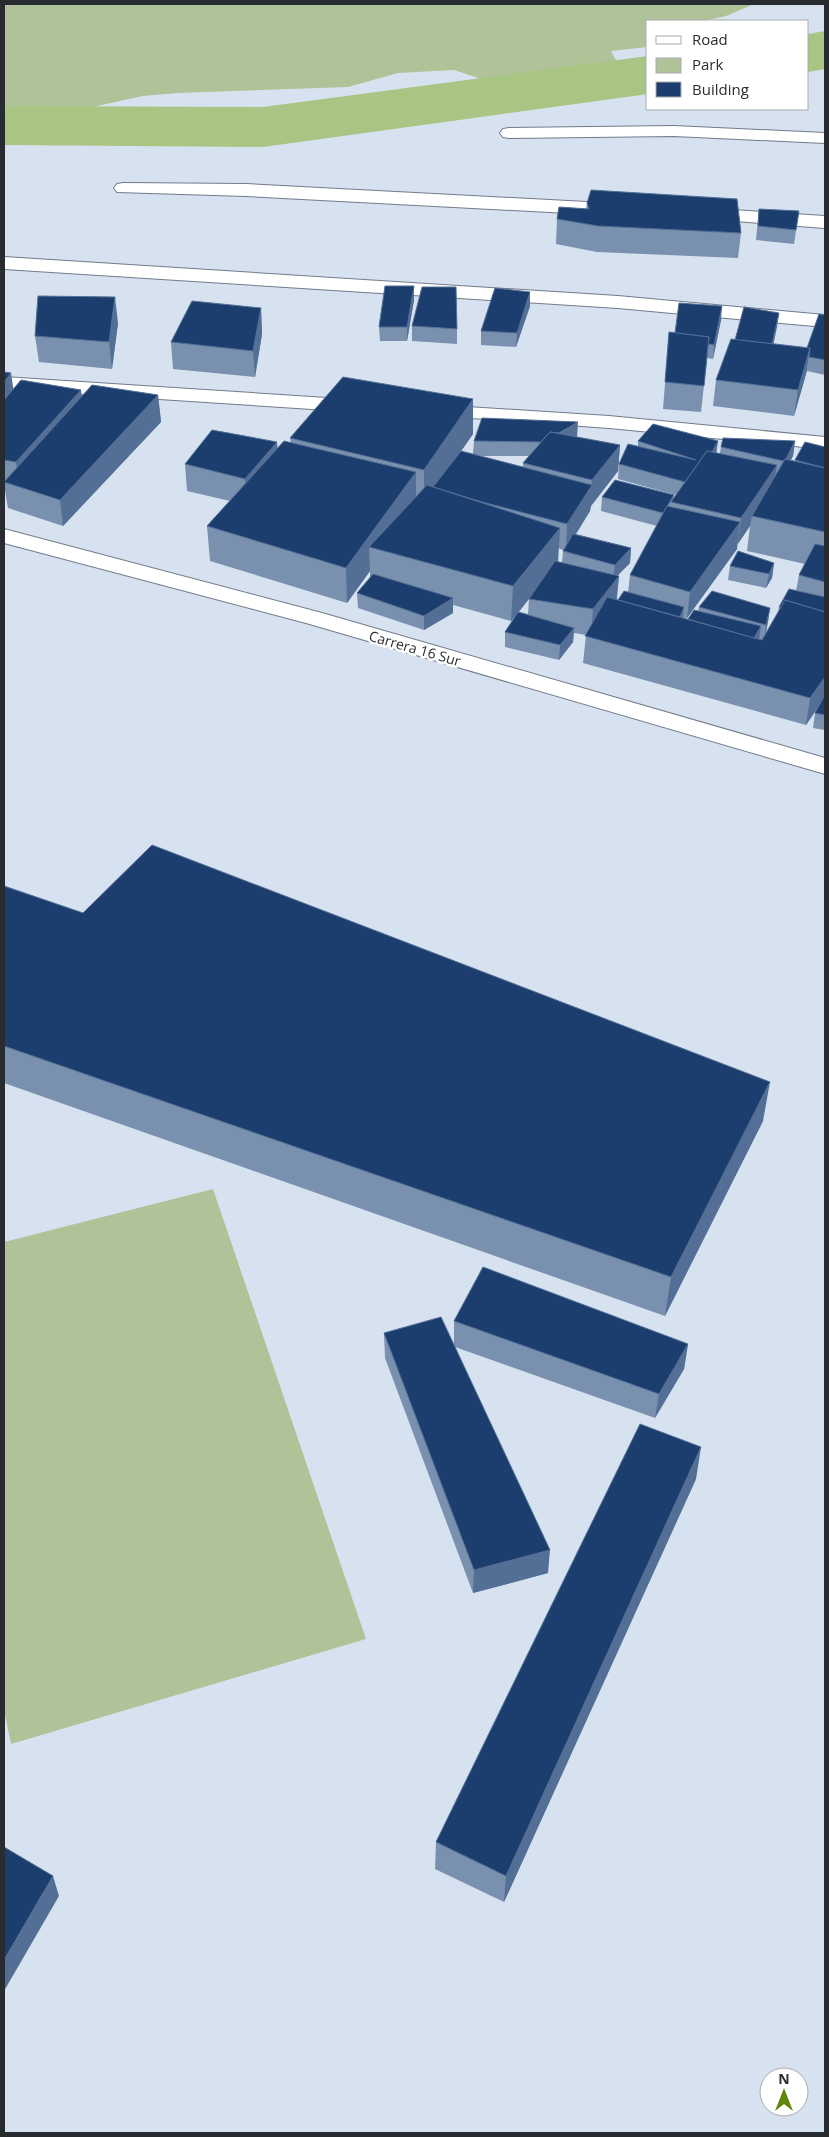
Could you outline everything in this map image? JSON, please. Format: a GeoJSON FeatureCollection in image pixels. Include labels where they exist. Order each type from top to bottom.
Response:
{"type":"FeatureCollection","features":[{"type":"Feature","properties":{"kind":"street"},"geometry":{"type":"LineString","coordinates":[[509,133],[674,131],[825,138]]}},
{"type":"Feature","properties":{"kind":"street"},"geometry":{"type":"LineString","coordinates":[[123,188],[246,190],[644,211]]}},
{"type":"Feature","properties":{"kind":"street"},"geometry":{"type":"LineString","coordinates":[[682,213],[825,222]]}},
{"type":"Feature","properties":{"kind":"street"},"geometry":{"type":"LineString","coordinates":[[4,263],[618,302],[825,321]]}},
{"type":"Feature","properties":{"kind":"street"},"geometry":{"type":"LineString","coordinates":[[4,383],[381,407]]}},
{"type":"Feature","properties":{"kind":"street"},"geometry":{"type":"LineString","coordinates":[[420,410],[609,422],[777,436],[825,442]]}},
{"type":"Feature","properties":{"kind":"street","name":"Carrera 16 Sur"},"geometry":{"type":"LineString","coordinates":[[4,536],[314,618],[825,766]]}},
{"type":"Feature","properties":{"kind":"green space"},"geometry":{"type":"Polygon","coordinates":[[[4,4],[754,4],[726,16],[708,20],[646,20],[646,47],[611,51],[622,71],[580,90],[524,93],[454,70],[398,73],[348,87],[143,96],[60,114],[4,112],[4,4]]]}},
{"type":"Feature","properties":{"kind":"green space"},"geometry":{"type":"Polygon","coordinates":[[[213,1189],[366,1639],[11,1744],[4,1710],[4,1242],[213,1189]]]}},
{"type":"Feature","properties":{"kind":"building"},"geometry":{"type":"Polygon","coordinates":[[[591,190],[737,199],[741,233],[598,226],[557,219],[559,207],[589,209],[587,203],[591,190]]]}},
{"type":"Feature","properties":{"kind":"building"},"geometry":{"type":"Polygon","coordinates":[[[759,209],[799,211],[796,230],[758,226],[759,209]]]}},
{"type":"Feature","properties":{"kind":"building"},"geometry":{"type":"Polygon","coordinates":[[[385,286],[414,286],[407,327],[379,327],[385,286]]]}},
{"type":"Feature","properties":{"kind":"building"},"geometry":{"type":"Polygon","coordinates":[[[422,287],[456,287],[457,329],[412,326],[422,287]]]}},
{"type":"Feature","properties":{"kind":"building"},"geometry":{"type":"Polygon","coordinates":[[[495,288],[530,292],[517,333],[481,331],[495,288]]]}},
{"type":"Feature","properties":{"kind":"building"},"geometry":{"type":"Polygon","coordinates":[[[38,296],[115,297],[109,342],[35,336],[38,296]]]}},
{"type":"Feature","properties":{"kind":"building"},"geometry":{"type":"Polygon","coordinates":[[[192,301],[261,308],[253,351],[171,342],[192,301]]]}},
{"type":"Feature","properties":{"kind":"building"},"geometry":{"type":"Polygon","coordinates":[[[679,303],[722,306],[714,345],[708,344],[709,337],[675,333],[679,303]]]}},
{"type":"Feature","properties":{"kind":"building"},"geometry":{"type":"Polygon","coordinates":[[[744,307],[779,313],[772,344],[735,340],[744,307]]]}},
{"type":"Feature","properties":{"kind":"building"},"geometry":{"type":"Polygon","coordinates":[[[819,314],[825,315],[825,360],[809,357],[810,348],[807,348],[819,314]]]}},
{"type":"Feature","properties":{"kind":"building"},"geometry":{"type":"Polygon","coordinates":[[[669,332],[709,337],[704,386],[665,382],[669,332]]]}},
{"type":"Feature","properties":{"kind":"building"},"geometry":{"type":"Polygon","coordinates":[[[731,339],[810,348],[798,390],[716,380],[731,339]]]}},
{"type":"Feature","properties":{"kind":"building"},"geometry":{"type":"Polygon","coordinates":[[[4,372],[11,373],[4,382],[4,372]]]}},
{"type":"Feature","properties":{"kind":"building"},"geometry":{"type":"Polygon","coordinates":[[[343,377],[473,399],[424,470],[290,438],[343,377]]]}},
{"type":"Feature","properties":{"kind":"building"},"geometry":{"type":"Polygon","coordinates":[[[21,380],[81,390],[16,462],[4,460],[4,400],[21,380]]]}},
{"type":"Feature","properties":{"kind":"building"},"geometry":{"type":"Polygon","coordinates":[[[92,385],[158,395],[60,500],[4,482],[92,385]]]}},
{"type":"Feature","properties":{"kind":"building"},"geometry":{"type":"Polygon","coordinates":[[[482,418],[578,422],[559,433],[550,432],[541,442],[474,441],[482,418]]]}},
{"type":"Feature","properties":{"kind":"building"},"geometry":{"type":"Polygon","coordinates":[[[653,424],[718,441],[712,452],[707,451],[685,482],[619,464],[628,444],[696,460],[638,441],[653,424]]]}},
{"type":"Feature","properties":{"kind":"building"},"geometry":{"type":"Polygon","coordinates":[[[212,430],[277,442],[245,479],[185,464],[212,430]]]}},
{"type":"Feature","properties":{"kind":"building"},"geometry":{"type":"Polygon","coordinates":[[[550,432],[620,445],[592,480],[523,463],[550,432]]]}},
{"type":"Feature","properties":{"kind":"building"},"geometry":{"type":"Polygon","coordinates":[[[723,438],[795,441],[786,459],[783,461],[721,447],[723,438]]]}},
{"type":"Feature","properties":{"kind":"building"},"geometry":{"type":"Polygon","coordinates":[[[284,441],[416,472],[346,568],[207,526],[284,441]]]}},
{"type":"Feature","properties":{"kind":"building"},"geometry":{"type":"Polygon","coordinates":[[[805,442],[825,447],[825,468],[795,460],[805,442]]]}},
{"type":"Feature","properties":{"kind":"building"},"geometry":{"type":"Polygon","coordinates":[[[461,451],[592,485],[567,524],[433,487],[461,451]]]}},
{"type":"Feature","properties":{"kind":"building"},"geometry":{"type":"Polygon","coordinates":[[[707,451],[777,465],[741,518],[671,502],[707,451]]]}},
{"type":"Feature","properties":{"kind":"building"},"geometry":{"type":"Polygon","coordinates":[[[785,459],[825,468],[825,532],[752,516],[785,459]]]}},
{"type":"Feature","properties":{"kind":"building"},"geometry":{"type":"Polygon","coordinates":[[[615,480],[674,495],[663,513],[602,497],[615,480]]]}},
{"type":"Feature","properties":{"kind":"building"},"geometry":{"type":"Polygon","coordinates":[[[427,485],[560,528],[513,586],[369,547],[427,485]]]}},
{"type":"Feature","properties":{"kind":"building"},"geometry":{"type":"Polygon","coordinates":[[[667,506],[740,522],[690,592],[630,575],[667,506]]]}},
{"type":"Feature","properties":{"kind":"building"},"geometry":{"type":"Polygon","coordinates":[[[573,534],[631,548],[615,565],[563,551],[573,534]]]}},
{"type":"Feature","properties":{"kind":"building"},"geometry":{"type":"Polygon","coordinates":[[[815,544],[825,546],[825,582],[799,575],[815,544]]]}},
{"type":"Feature","properties":{"kind":"building"},"geometry":{"type":"Polygon","coordinates":[[[738,551],[774,563],[769,574],[730,566],[738,551]]]}},
{"type":"Feature","properties":{"kind":"building"},"geometry":{"type":"Polygon","coordinates":[[[555,561],[619,576],[593,609],[529,599],[555,561]]]}},
{"type":"Feature","properties":{"kind":"building"},"geometry":{"type":"Polygon","coordinates":[[[373,574],[453,598],[424,616],[357,593],[373,574]]]}},
{"type":"Feature","properties":{"kind":"building"},"geometry":{"type":"Polygon","coordinates":[[[789,589],[825,597],[825,612],[785,600],[781,607],[779,607],[789,589]]]}},
{"type":"Feature","properties":{"kind":"building"},"geometry":{"type":"Polygon","coordinates":[[[624,591],[684,607],[680,617],[618,600],[624,591]]]}},
{"type":"Feature","properties":{"kind":"building"},"geometry":{"type":"Polygon","coordinates":[[[712,591],[770,608],[766,625],[699,607],[712,591]]]}},
{"type":"Feature","properties":{"kind":"building"},"geometry":{"type":"Polygon","coordinates":[[[607,597],[762,640],[785,600],[825,612],[825,677],[810,698],[585,636],[607,597]]]}},
{"type":"Feature","properties":{"kind":"building"},"geometry":{"type":"Polygon","coordinates":[[[694,610],[761,626],[754,638],[688,619],[694,610]]]}},
{"type":"Feature","properties":{"kind":"building"},"geometry":{"type":"Polygon","coordinates":[[[518,612],[574,628],[560,645],[505,632],[518,612]]]}},
{"type":"Feature","properties":{"kind":"building"},"geometry":{"type":"Polygon","coordinates":[[[825,695],[825,715],[815,713],[825,695]]]}},
{"type":"Feature","properties":{"kind":"building"},"geometry":{"type":"Polygon","coordinates":[[[152,845],[770,1082],[671,1277],[4,1046],[4,886],[83,913],[152,845]]]}},
{"type":"Feature","properties":{"kind":"building"},"geometry":{"type":"Polygon","coordinates":[[[483,1267],[688,1344],[659,1394],[454,1321],[483,1267]]]}},
{"type":"Feature","properties":{"kind":"building"},"geometry":{"type":"Polygon","coordinates":[[[441,1317],[550,1550],[474,1570],[384,1333],[441,1317]]]}},
{"type":"Feature","properties":{"kind":"building"},"geometry":{"type":"Polygon","coordinates":[[[640,1424],[701,1447],[506,1876],[436,1842],[640,1424]]]}},
{"type":"Feature","properties":{"kind":"building"},"geometry":{"type":"Polygon","coordinates":[[[4,1847],[53,1876],[4,1960],[4,1847]]]}},
{"type":"Feature","properties":{"kind":"waterway"},"geometry":{"type":"LineString","coordinates":[[809,53],[825,50]]}},
{"type":"Feature","properties":{"kind":"waterway"},"geometry":{"type":"LineString","coordinates":[[4,126],[263,127],[646,75]]}}]}
